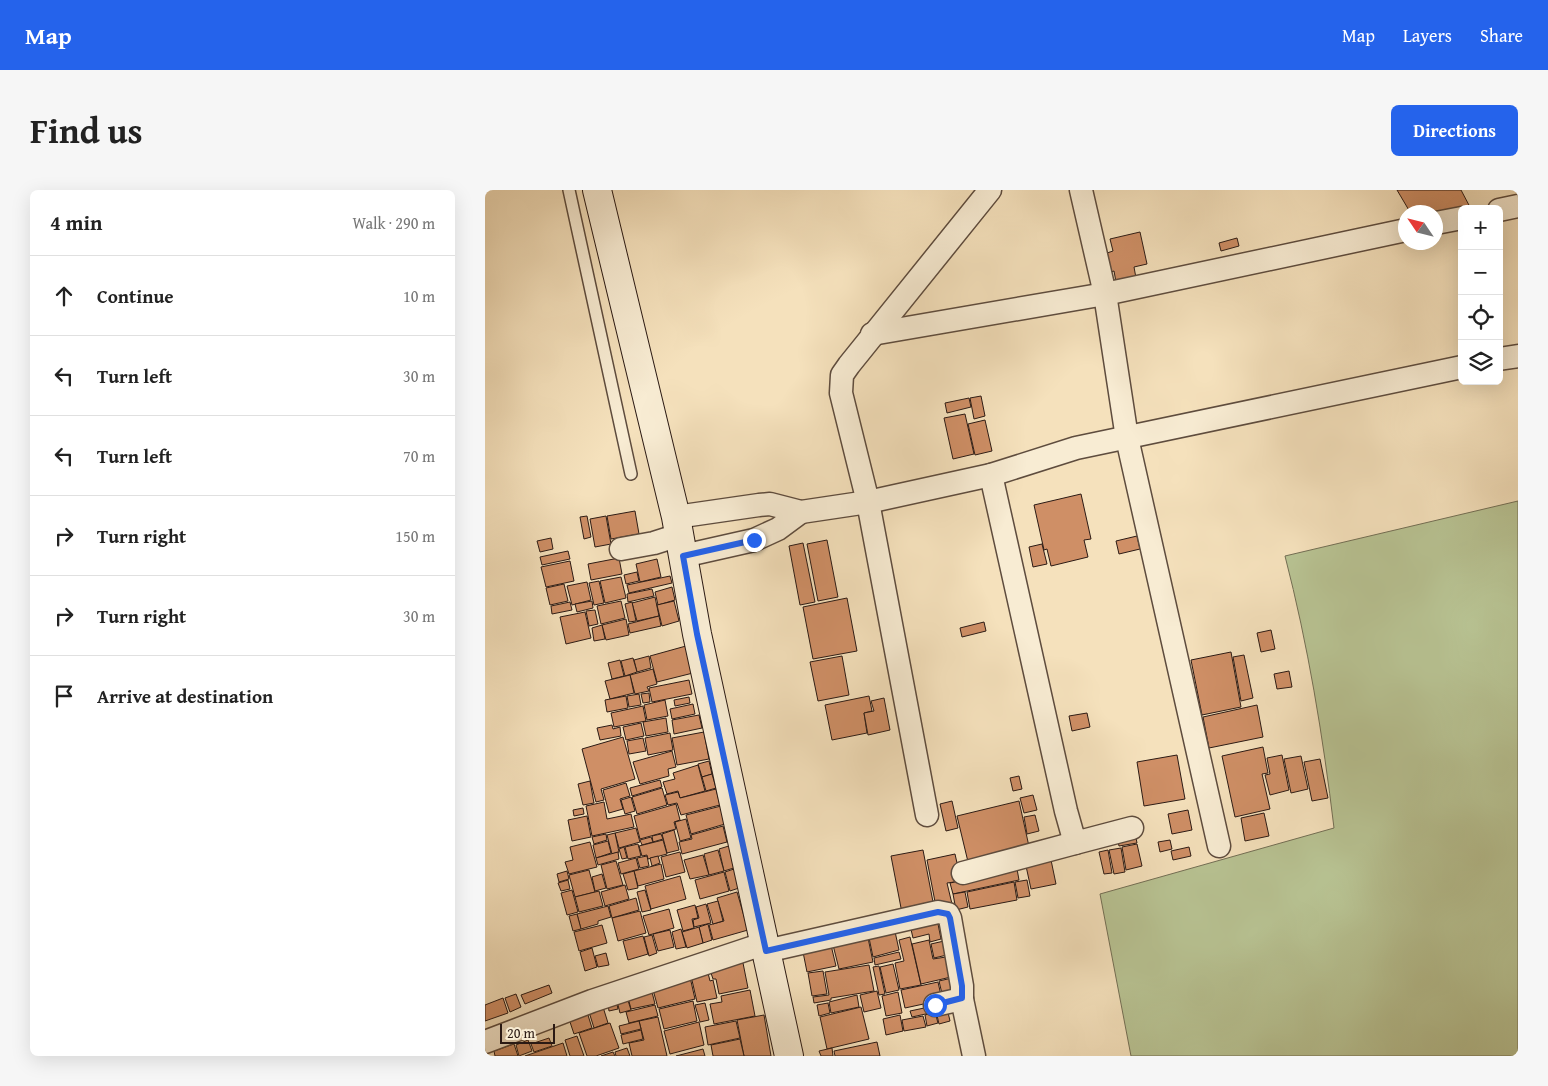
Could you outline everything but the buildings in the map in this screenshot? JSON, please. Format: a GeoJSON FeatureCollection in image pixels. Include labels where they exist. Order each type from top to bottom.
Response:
{"type":"FeatureCollection","features":[{"type":"Feature","properties":{"kind":"main road"},"geometry":{"type":"LineString","coordinates":[[597,190],[679,536],[690,636],[789,1056]]}},
{"type":"Feature","properties":{"kind":"street"},"geometry":{"type":"LineString","coordinates":[[927,815],[868,502],[841,393],[842,375],[872,334],[990,190]]}},
{"type":"Feature","properties":{"kind":"street"},"geometry":{"type":"LineString","coordinates":[[1081,190],[1105,294],[1127,438],[1219,846]]}},
{"type":"Feature","properties":{"kind":"street"},"geometry":{"type":"LineString","coordinates":[[1443,222],[1458,219]]}},
{"type":"Feature","properties":{"kind":"street"},"geometry":{"type":"LineString","coordinates":[[872,334],[1105,294],[1398,231]]}},
{"type":"Feature","properties":{"kind":"street"},"geometry":{"type":"LineString","coordinates":[[1503,359],[1518,356]]}},
{"type":"Feature","properties":{"kind":"street"},"geometry":{"type":"LineString","coordinates":[[621,549],[679,536],[765,504],[801,512],[868,502],[991,475],[1077,448],[1458,368]]}},
{"type":"Feature","properties":{"kind":"street"},"geometry":{"type":"LineString","coordinates":[[991,475],[1075,844]]}},
{"type":"Feature","properties":{"kind":"street"},"geometry":{"type":"LineString","coordinates":[[679,536],[754,540],[778,528],[801,512]]}},
{"type":"Feature","properties":{"kind":"street"},"geometry":{"type":"LineString","coordinates":[[963,873],[1132,828]]}},
{"type":"Feature","properties":{"kind":"street"},"geometry":{"type":"LineString","coordinates":[[485,1042],[592,1001],[765,948],[944,912],[950,918],[962,986],[962,998],[974,1056]]}},
{"type":"Feature","properties":{"kind":"street"},"geometry":{"type":"LineString","coordinates":[[935,1005],[962,998]]}},
{"type":"Feature","properties":{"kind":"lane"},"geometry":{"type":"LineString","coordinates":[[569,190],[631,474]]}},
{"type":"Feature","properties":{"kind":"green space"},"geometry":{"type":"Polygon","coordinates":[[[1518,501],[1518,1056],[1131,1056],[1100,894],[1334,828],[1314,691],[1301,623],[1285,556],[1518,501]]]}},
{"type":"Feature","properties":{"kind":"route"},"geometry":{"type":"LineString","coordinates":[[754,540],[683,556],[697,634],[763,944],[766,951],[944,912],[950,918],[962,986],[962,998],[935,1005]]}}]}
